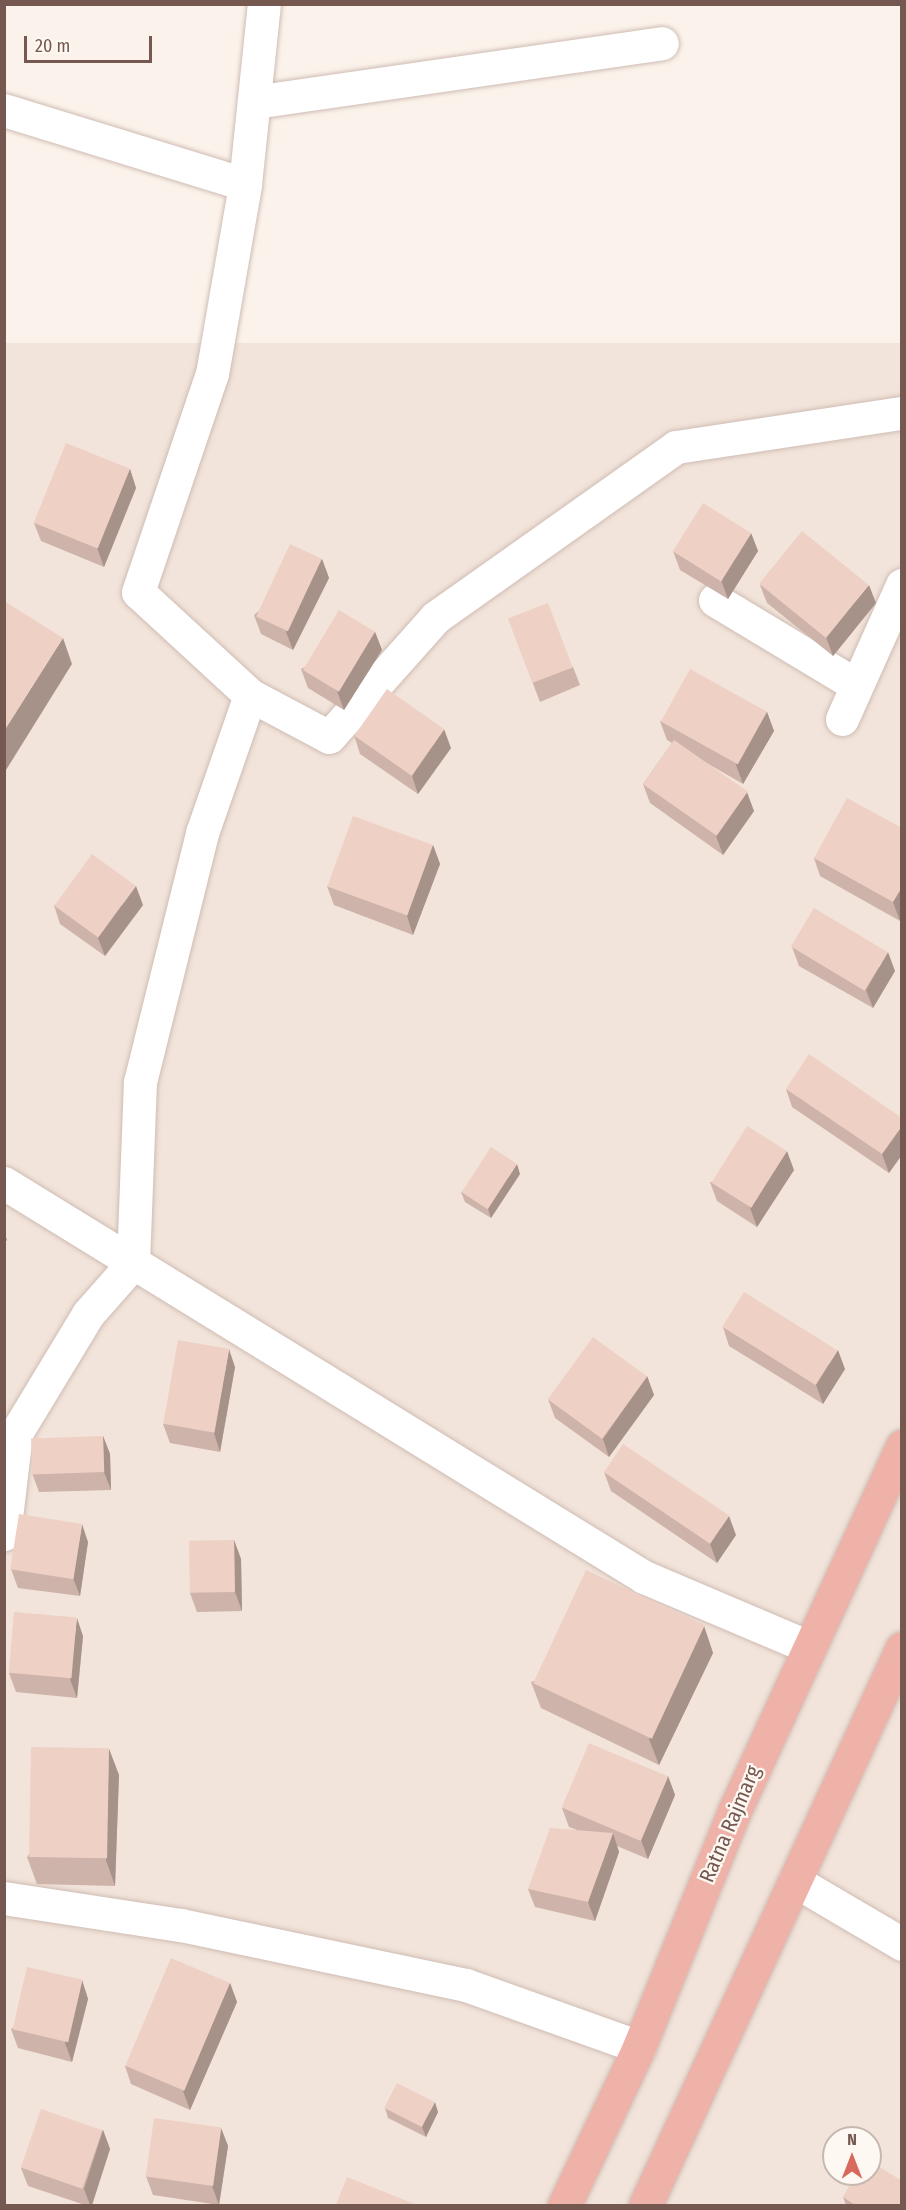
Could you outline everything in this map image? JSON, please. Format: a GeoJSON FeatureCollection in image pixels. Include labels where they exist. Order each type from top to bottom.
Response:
{"type":"FeatureCollection","features":[{"type":"Feature","properties":{"kind":"highway","name":"Ratna Rajmarg"},"geometry":{"type":"LineString","coordinates":[[564,2205],[639,2047],[733,1814],[902,1446]]}},
{"type":"Feature","properties":{"kind":"highway"},"geometry":{"type":"LineString","coordinates":[[645,2205],[902,1648]]}},
{"type":"Feature","properties":{"kind":"street"},"geometry":{"type":"LineString","coordinates":[[264,4],[245,184],[212,374],[138,592],[250,694],[329,737],[436,617],[676,447],[902,413]]}},
{"type":"Feature","properties":{"kind":"street"},"geometry":{"type":"LineString","coordinates":[[254,102],[662,43]]}},
{"type":"Feature","properties":{"kind":"street"},"geometry":{"type":"LineString","coordinates":[[4,110],[245,184]]}},
{"type":"Feature","properties":{"kind":"street"},"geometry":{"type":"LineString","coordinates":[[842,719],[902,585]]}},
{"type":"Feature","properties":{"kind":"street"},"geometry":{"type":"LineString","coordinates":[[715,600],[856,685]]}},
{"type":"Feature","properties":{"kind":"street"},"geometry":{"type":"LineString","coordinates":[[4,1534],[16,1433],[88,1314],[133,1263],[140,1082],[202,833],[250,694]]}},
{"type":"Feature","properties":{"kind":"street"},"geometry":{"type":"LineString","coordinates":[[4,1183],[644,1577],[809,1647]]}},
{"type":"Feature","properties":{"kind":"street"},"geometry":{"type":"LineString","coordinates":[[795,1881],[902,1944]]}},
{"type":"Feature","properties":{"kind":"street"},"geometry":{"type":"LineString","coordinates":[[4,1898],[181,1925],[466,1985],[639,2047]]}},
{"type":"Feature","properties":{"kind":"shaded area"},"geometry":{"type":"Polygon","coordinates":[[[5,343],[901,343],[901,2205],[5,2206],[5,343]]]}},
{"type":"Feature","properties":{"kind":"building"},"geometry":{"type":"Polygon","coordinates":[[[66,443],[130,469],[98,549],[34,523],[66,443]]]}},
{"type":"Feature","properties":{"kind":"building"},"geometry":{"type":"Polygon","coordinates":[[[703,503],[751,533],[721,582],[673,551],[703,503]]]}},
{"type":"Feature","properties":{"kind":"building"},"geometry":{"type":"Polygon","coordinates":[[[802,531],[869,585],[826,638],[759,584],[802,531]]]}},
{"type":"Feature","properties":{"kind":"building"},"geometry":{"type":"Polygon","coordinates":[[[290,544],[322,559],[288,631],[256,617],[290,544]]]}},
{"type":"Feature","properties":{"kind":"building"},"geometry":{"type":"Polygon","coordinates":[[[4,601],[63,638],[4,731],[4,601]]]}},
{"type":"Feature","properties":{"kind":"building"},"geometry":{"type":"Polygon","coordinates":[[[548,603],[573,667],[533,683],[508,618],[548,603]]]}},
{"type":"Feature","properties":{"kind":"building"},"geometry":{"type":"Polygon","coordinates":[[[339,610],[375,632],[339,692],[303,670],[339,610]]]}},
{"type":"Feature","properties":{"kind":"building"},"geometry":{"type":"Polygon","coordinates":[[[690,669],[767,712],[738,764],[661,721],[690,669]]]}},
{"type":"Feature","properties":{"kind":"building"},"geometry":{"type":"Polygon","coordinates":[[[387,689],[444,729],[412,776],[354,736],[387,689]]]}},
{"type":"Feature","properties":{"kind":"building"},"geometry":{"type":"Polygon","coordinates":[[[674,740],[748,792],[717,836],[643,784],[674,740]]]}},
{"type":"Feature","properties":{"kind":"building"},"geometry":{"type":"Polygon","coordinates":[[[847,798],[902,828],[902,887],[893,902],[814,858],[847,798]]]}},
{"type":"Feature","properties":{"kind":"building"},"geometry":{"type":"Polygon","coordinates":[[[353,816],[433,845],[407,916],[327,886],[353,816]]]}},
{"type":"Feature","properties":{"kind":"building"},"geometry":{"type":"Polygon","coordinates":[[[92,854],[136,886],[98,938],[54,906],[92,854]]]}},
{"type":"Feature","properties":{"kind":"building"},"geometry":{"type":"Polygon","coordinates":[[[814,908],[888,952],[865,991],[791,947],[814,908]]]}},
{"type":"Feature","properties":{"kind":"building"},"geometry":{"type":"Polygon","coordinates":[[[809,1054],[902,1118],[902,1126],[882,1154],[786,1089],[809,1054]]]}},
{"type":"Feature","properties":{"kind":"building"},"geometry":{"type":"Polygon","coordinates":[[[747,1126],[787,1151],[751,1208],[711,1183],[747,1126]]]}},
{"type":"Feature","properties":{"kind":"building"},"geometry":{"type":"Polygon","coordinates":[[[491,1147],[517,1164],[488,1209],[462,1192],[491,1147]]]}},
{"type":"Feature","properties":{"kind":"building"},"geometry":{"type":"Polygon","coordinates":[[[744,1292],[837,1350],[816,1385],[722,1327],[744,1292]]]}},
{"type":"Feature","properties":{"kind":"building"},"geometry":{"type":"Polygon","coordinates":[[[593,1337],[647,1376],[602,1439],[548,1399],[593,1337]]]}},
{"type":"Feature","properties":{"kind":"building"},"geometry":{"type":"Polygon","coordinates":[[[178,1340],[229,1349],[214,1433],[163,1424],[178,1340]]]}},
{"type":"Feature","properties":{"kind":"building"},"geometry":{"type":"Polygon","coordinates":[[[103,1436],[104,1472],[32,1474],[31,1439],[103,1436]]]}},
{"type":"Feature","properties":{"kind":"building"},"geometry":{"type":"Polygon","coordinates":[[[623,1444],[729,1516],[710,1544],[604,1472],[623,1444]]]}},
{"type":"Feature","properties":{"kind":"building"},"geometry":{"type":"Polygon","coordinates":[[[19,1514],[82,1524],[73,1579],[10,1569],[19,1514]]]}},
{"type":"Feature","properties":{"kind":"building"},"geometry":{"type":"Polygon","coordinates":[[[234,1540],[235,1592],[190,1593],[189,1541],[234,1540]]]}},
{"type":"Feature","properties":{"kind":"building"},"geometry":{"type":"Polygon","coordinates":[[[586,1570],[705,1625],[652,1739],[533,1683],[586,1570]]]}},
{"type":"Feature","properties":{"kind":"building"},"geometry":{"type":"Polygon","coordinates":[[[14,1612],[77,1617],[71,1678],[9,1673],[14,1612]]]}},
{"type":"Feature","properties":{"kind":"building"},"geometry":{"type":"Polygon","coordinates":[[[589,1743],[668,1777],[641,1841],[562,1807],[589,1743]]]}},
{"type":"Feature","properties":{"kind":"building"},"geometry":{"type":"Polygon","coordinates":[[[31,1747],[109,1748],[107,1858],[29,1857],[31,1747]]]}},
{"type":"Feature","properties":{"kind":"building"},"geometry":{"type":"Polygon","coordinates":[[[550,1828],[613,1833],[588,1902],[528,1889],[550,1828]]]}},
{"type":"Feature","properties":{"kind":"building"},"geometry":{"type":"Polygon","coordinates":[[[171,1958],[230,1983],[184,2091],[125,2066],[171,1958]]]}},
{"type":"Feature","properties":{"kind":"building"},"geometry":{"type":"Polygon","coordinates":[[[27,1967],[83,1980],[68,2042],[13,2029],[27,1967]]]}},
{"type":"Feature","properties":{"kind":"building"},"geometry":{"type":"Polygon","coordinates":[[[397,2083],[434,2102],[422,2127],[384,2108],[397,2083]]]}},
{"type":"Feature","properties":{"kind":"building"},"geometry":{"type":"Polygon","coordinates":[[[41,2109],[102,2130],[82,2189],[21,2168],[41,2109]]]}},
{"type":"Feature","properties":{"kind":"building"},"geometry":{"type":"Polygon","coordinates":[[[154,2118],[221,2127],[213,2186],[146,2176],[154,2118]]]}},
{"type":"Feature","properties":{"kind":"building"},"geometry":{"type":"Polygon","coordinates":[[[882,2168],[902,2181],[902,2205],[855,2205],[843,2197],[849,2186],[882,2186],[882,2168]]]}},
{"type":"Feature","properties":{"kind":"building"},"geometry":{"type":"Polygon","coordinates":[[[347,2177],[417,2205],[336,2205],[347,2177]]]}}]}
